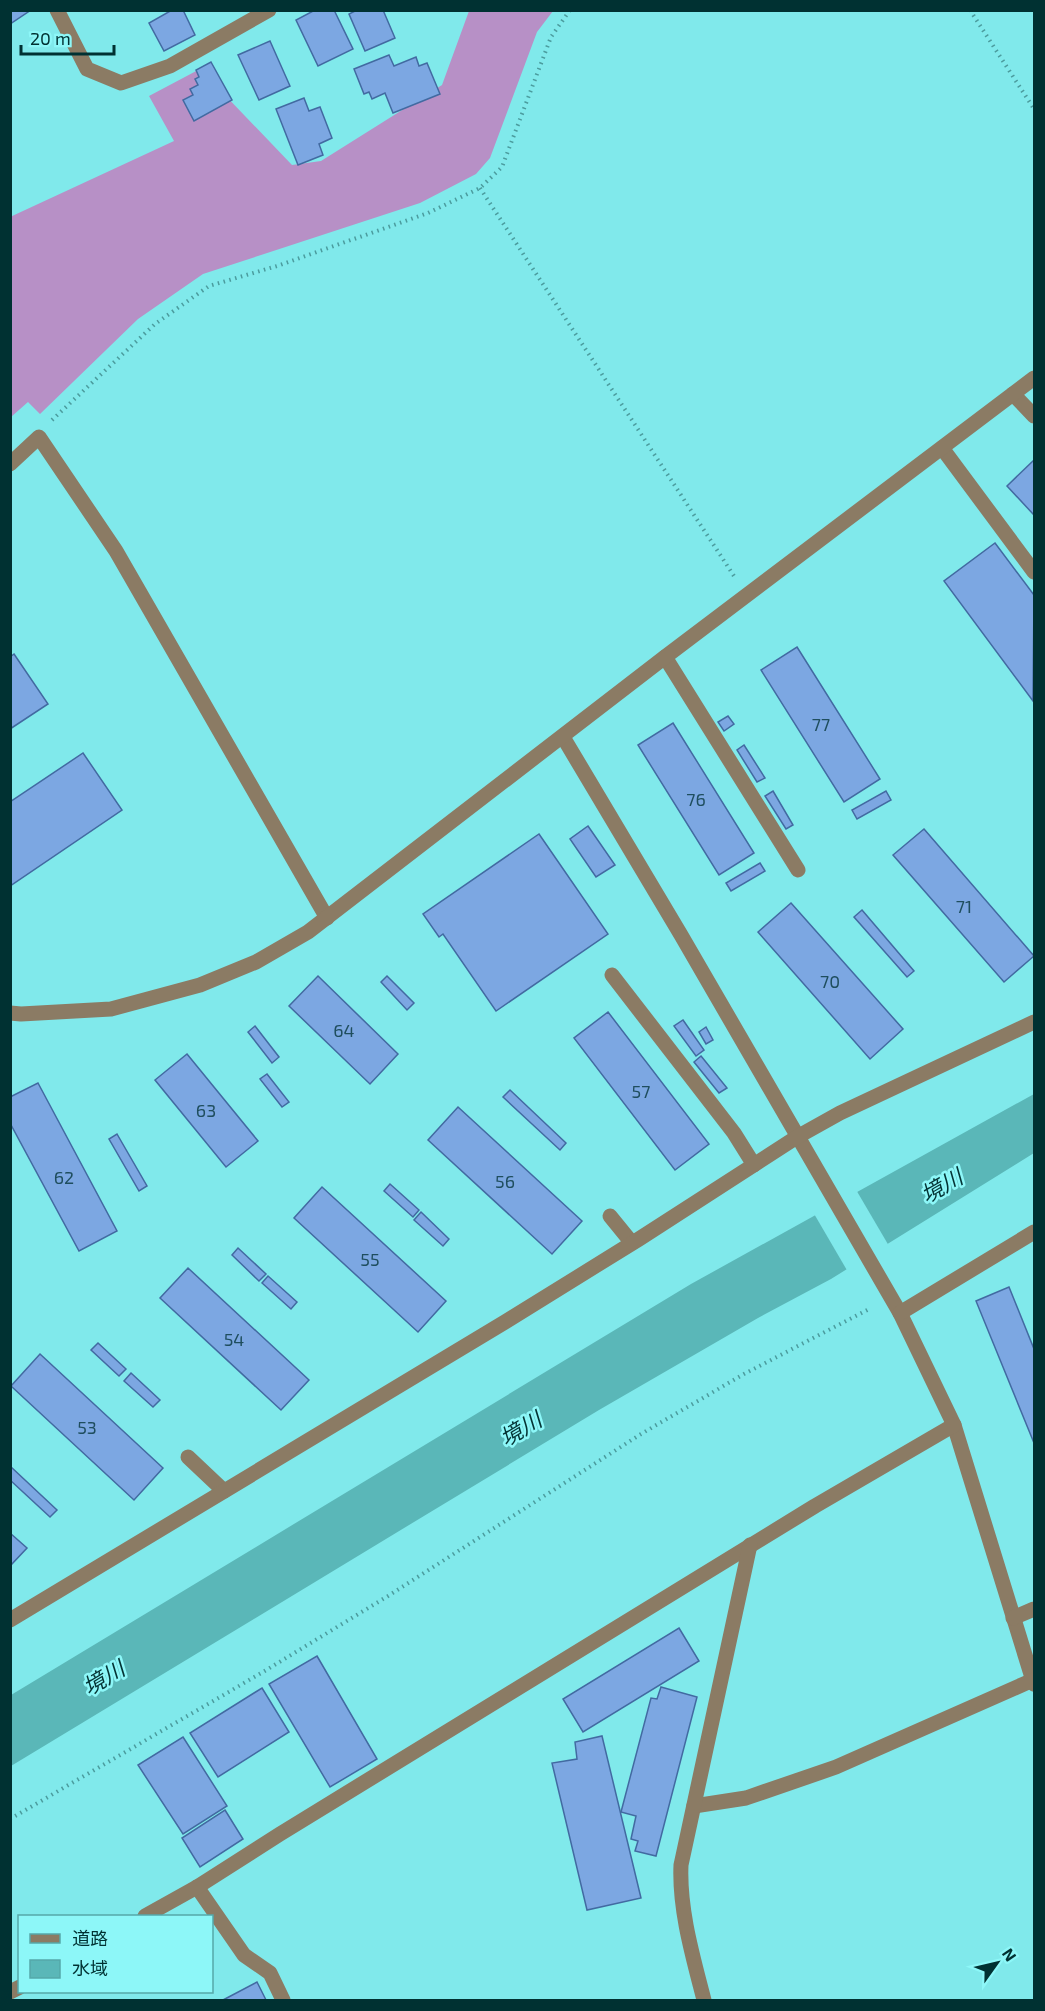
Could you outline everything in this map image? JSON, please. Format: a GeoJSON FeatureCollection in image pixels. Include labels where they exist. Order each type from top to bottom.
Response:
{"type":"FeatureCollection","features":[{"type":"Feature","properties":{"kind":"street"},"geometry":{"type":"LineString","coordinates":[[57,10],[87,69],[121,83],[170,66],[269,10]]}},
{"type":"Feature","properties":{"kind":"street"},"geometry":{"type":"LineString","coordinates":[[10,1013],[111,1009],[201,985],[256,962],[309,931],[746,595],[1035,378]]}},
{"type":"Feature","properties":{"kind":"street"},"geometry":{"type":"LineString","coordinates":[[1013,394],[1035,417]]}},
{"type":"Feature","properties":{"kind":"street"},"geometry":{"type":"LineString","coordinates":[[10,464],[39,437],[116,551],[327,918]]}},
{"type":"Feature","properties":{"kind":"street"},"geometry":{"type":"LineString","coordinates":[[942,448],[1035,572]]}},
{"type":"Feature","properties":{"kind":"street"},"geometry":{"type":"LineString","coordinates":[[665,657],[798,870]]}},
{"type":"Feature","properties":{"kind":"street"},"geometry":{"type":"LineString","coordinates":[[563,737],[900,1313],[954,1425],[1034,1682],[836,1767],[746,1798],[694,1806]]}},
{"type":"Feature","properties":{"kind":"street"},"geometry":{"type":"LineString","coordinates":[[612,975],[735,1132],[754,1165]]}},
{"type":"Feature","properties":{"kind":"street"},"geometry":{"type":"LineString","coordinates":[[10,1620],[632,1244],[797,1137],[840,1113],[1035,1022]]}},
{"type":"Feature","properties":{"kind":"street"},"geometry":{"type":"LineString","coordinates":[[610,1216],[632,1244]]}},
{"type":"Feature","properties":{"kind":"street"},"geometry":{"type":"LineString","coordinates":[[900,1313],[1035,1232]]}},
{"type":"Feature","properties":{"kind":"street"},"geometry":{"type":"LineString","coordinates":[[148,1915],[197,1887],[279,1834],[750,1545],[954,1425]]}},
{"type":"Feature","properties":{"kind":"street"},"geometry":{"type":"LineString","coordinates":[[188,1457],[224,1491]]}},
{"type":"Feature","properties":{"kind":"street"},"geometry":{"type":"LineString","coordinates":[[704,2001],[691,1948],[680,1881],[684,1847],[750,1545]]}},
{"type":"Feature","properties":{"kind":"street"},"geometry":{"type":"LineString","coordinates":[[1013,1618],[1035,1609]]}},
{"type":"Feature","properties":{"kind":"street"},"geometry":{"type":"LineString","coordinates":[[197,1887],[244,1955],[270,1973],[283,2001]]}},
{"type":"Feature","properties":{"kind":"path"},"geometry":{"type":"LineString","coordinates":[[39,437],[51,422],[155,324],[209,286],[277,266],[428,213],[480,188],[502,167],[551,37],[570,10]]}},
{"type":"Feature","properties":{"kind":"path"},"geometry":{"type":"LineString","coordinates":[[970,10],[1035,109]]}},
{"type":"Feature","properties":{"kind":"path"},"geometry":{"type":"LineString","coordinates":[[480,188],[746,595]]}},
{"type":"Feature","properties":{"kind":"path"},"geometry":{"type":"LineString","coordinates":[[10,1819],[388,1596],[641,1434],[888,1293]]}},
{"type":"Feature","properties":{"kind":"shaded area"},"geometry":{"type":"Polygon","coordinates":[[[469,11],[553,11],[537,32],[490,158],[476,174],[420,203],[203,274],[138,319],[40,414],[28,402],[11,417],[10,217],[174,141],[149,96],[200,69],[292,165],[321,161],[442,85],[469,11]]]}},
{"type":"Feature","properties":{"kind":"water","name":"境川"},"geometry":{"type":"Polygon","coordinates":[[[1034,1094],[1034,1153],[831,1279],[758,1318],[599,1410],[11,1766],[11,1695],[691,1284],[1034,1094]]]}},
{"type":"Feature","properties":{"kind":"pier"},"geometry":{"type":"Polygon","coordinates":[[[855,1188],[889,1246],[848,1272],[813,1212],[855,1188]]]}},
{"type":"Feature","properties":{"kind":"building"},"geometry":{"type":"Polygon","coordinates":[[[10,10],[31,10],[10,24],[10,10]]]}},
{"type":"Feature","properties":{"kind":"building"},"geometry":{"type":"Polygon","coordinates":[[[172,10],[183,10],[195,35],[164,51],[149,23],[172,10]]]}},
{"type":"Feature","properties":{"kind":"building"},"geometry":{"type":"Polygon","coordinates":[[[315,10],[334,10],[353,49],[318,66],[296,20],[315,10]]]}},
{"type":"Feature","properties":{"kind":"building"},"geometry":{"type":"Polygon","coordinates":[[[357,10],[383,10],[395,38],[365,51],[349,14],[357,10]]]}},
{"type":"Feature","properties":{"kind":"building"},"geometry":{"type":"Polygon","coordinates":[[[270,41],[290,86],[259,100],[238,55],[270,41]]]}},
{"type":"Feature","properties":{"kind":"building"},"geometry":{"type":"Polygon","coordinates":[[[389,55],[394,66],[416,57],[419,66],[427,63],[440,94],[393,113],[385,93],[372,99],[369,92],[364,94],[354,69],[389,55]]]}},
{"type":"Feature","properties":{"kind":"building"},"geometry":{"type":"Polygon","coordinates":[[[211,62],[232,100],[194,121],[183,100],[193,95],[190,89],[198,85],[195,79],[199,77],[196,70],[211,62]]]}},
{"type":"Feature","properties":{"kind":"building"},"geometry":{"type":"Polygon","coordinates":[[[304,98],[309,111],[320,107],[332,138],[319,144],[323,155],[298,165],[276,109],[304,98]]]}},
{"type":"Feature","properties":{"kind":"building"},"geometry":{"type":"Polygon","coordinates":[[[1034,460],[1034,515],[1007,486],[1034,460]]]}},
{"type":"Feature","properties":{"kind":"building"},"geometry":{"type":"Polygon","coordinates":[[[995,543],[1034,595],[1033,701],[944,581],[995,543]]]}},
{"type":"Feature","properties":{"kind":"building"},"geometry":{"type":"Polygon","coordinates":[[[797,647],[880,779],[844,802],[761,670],[797,647]]]}},
{"type":"Feature","properties":{"kind":"building"},"geometry":{"type":"Polygon","coordinates":[[[14,654],[48,704],[10,729],[10,657],[14,654]]]}},
{"type":"Feature","properties":{"kind":"building"},"geometry":{"type":"Polygon","coordinates":[[[728,716],[734,724],[724,731],[718,722],[728,716]]]}},
{"type":"Feature","properties":{"kind":"building"},"geometry":{"type":"Polygon","coordinates":[[[673,723],[754,853],[719,875],[638,745],[673,723]]]}},
{"type":"Feature","properties":{"kind":"building"},"geometry":{"type":"Polygon","coordinates":[[[744,745],[765,778],[757,782],[737,750],[744,745]]]}},
{"type":"Feature","properties":{"kind":"building"},"geometry":{"type":"Polygon","coordinates":[[[83,753],[122,810],[10,886],[10,802],[83,753]]]}},
{"type":"Feature","properties":{"kind":"building"},"geometry":{"type":"Polygon","coordinates":[[[773,791],[793,825],[786,829],[765,796],[773,791]]]}},
{"type":"Feature","properties":{"kind":"building"},"geometry":{"type":"Polygon","coordinates":[[[886,791],[891,800],[857,819],[852,810],[886,791]]]}},
{"type":"Feature","properties":{"kind":"building"},"geometry":{"type":"Polygon","coordinates":[[[588,826],[615,865],[596,877],[570,839],[588,826]]]}},
{"type":"Feature","properties":{"kind":"building"},"geometry":{"type":"Polygon","coordinates":[[[924,829],[1034,956],[1004,982],[893,855],[924,829]]]}},
{"type":"Feature","properties":{"kind":"building"},"geometry":{"type":"Polygon","coordinates":[[[539,834],[608,934],[496,1011],[443,934],[439,937],[423,914],[539,834]]]}},
{"type":"Feature","properties":{"kind":"building"},"geometry":{"type":"Polygon","coordinates":[[[760,863],[765,871],[731,891],[726,883],[760,863]]]}},
{"type":"Feature","properties":{"kind":"building"},"geometry":{"type":"Polygon","coordinates":[[[791,903],[903,1029],[870,1059],[758,932],[791,903]]]}},
{"type":"Feature","properties":{"kind":"building"},"geometry":{"type":"Polygon","coordinates":[[[862,910],[914,971],[907,977],[854,917],[862,910]]]}},
{"type":"Feature","properties":{"kind":"building"},"geometry":{"type":"Polygon","coordinates":[[[318,976],[398,1054],[370,1084],[289,1006],[318,976]]]}},
{"type":"Feature","properties":{"kind":"building"},"geometry":{"type":"Polygon","coordinates":[[[387,976],[414,1003],[407,1010],[381,982],[387,976]]]}},
{"type":"Feature","properties":{"kind":"building"},"geometry":{"type":"Polygon","coordinates":[[[608,1012],[709,1144],[675,1170],[574,1038],[608,1012]]]}},
{"type":"Feature","properties":{"kind":"building"},"geometry":{"type":"Polygon","coordinates":[[[683,1020],[704,1050],[696,1056],[674,1026],[683,1020]]]}},
{"type":"Feature","properties":{"kind":"building"},"geometry":{"type":"Polygon","coordinates":[[[255,1026],[279,1057],[272,1063],[248,1032],[255,1026]]]}},
{"type":"Feature","properties":{"kind":"building"},"geometry":{"type":"Polygon","coordinates":[[[706,1027],[713,1040],[706,1044],[699,1032],[706,1027]]]}},
{"type":"Feature","properties":{"kind":"building"},"geometry":{"type":"Polygon","coordinates":[[[187,1054],[258,1141],[226,1167],[155,1080],[187,1054]]]}},
{"type":"Feature","properties":{"kind":"building"},"geometry":{"type":"Polygon","coordinates":[[[701,1056],[727,1088],[719,1093],[694,1062],[701,1056]]]}},
{"type":"Feature","properties":{"kind":"building"},"geometry":{"type":"Polygon","coordinates":[[[267,1074],[289,1102],[282,1107],[260,1079],[267,1074]]]}},
{"type":"Feature","properties":{"kind":"building"},"geometry":{"type":"Polygon","coordinates":[[[38,1083],[117,1231],[79,1251],[10,1123],[10,1097],[38,1083]]]}},
{"type":"Feature","properties":{"kind":"building"},"geometry":{"type":"Polygon","coordinates":[[[510,1090],[566,1143],[560,1150],[503,1097],[510,1090]]]}},
{"type":"Feature","properties":{"kind":"building"},"geometry":{"type":"Polygon","coordinates":[[[458,1107],[582,1221],[552,1254],[428,1140],[458,1107]]]}},
{"type":"Feature","properties":{"kind":"building"},"geometry":{"type":"Polygon","coordinates":[[[117,1134],[147,1186],[139,1191],[109,1139],[117,1134]]]}},
{"type":"Feature","properties":{"kind":"building"},"geometry":{"type":"Polygon","coordinates":[[[390,1184],[419,1210],[413,1217],[384,1191],[390,1184]]]}},
{"type":"Feature","properties":{"kind":"building"},"geometry":{"type":"Polygon","coordinates":[[[322,1187],[446,1301],[418,1332],[294,1218],[322,1187]]]}},
{"type":"Feature","properties":{"kind":"building"},"geometry":{"type":"Polygon","coordinates":[[[421,1212],[449,1239],[443,1246],[414,1220],[421,1212]]]}},
{"type":"Feature","properties":{"kind":"building"},"geometry":{"type":"Polygon","coordinates":[[[238,1248],[266,1274],[259,1281],[232,1255],[238,1248]]]}},
{"type":"Feature","properties":{"kind":"building"},"geometry":{"type":"Polygon","coordinates":[[[188,1268],[309,1380],[281,1410],[160,1298],[188,1268]]]}},
{"type":"Feature","properties":{"kind":"building"},"geometry":{"type":"Polygon","coordinates":[[[268,1276],[297,1302],[291,1309],[262,1283],[268,1276]]]}},
{"type":"Feature","properties":{"kind":"building"},"geometry":{"type":"Polygon","coordinates":[[[1009,1287],[1034,1349],[1034,1443],[976,1301],[1009,1287]]]}},
{"type":"Feature","properties":{"kind":"building"},"geometry":{"type":"Polygon","coordinates":[[[98,1343],[126,1369],[119,1376],[91,1350],[98,1343]]]}},
{"type":"Feature","properties":{"kind":"building"},"geometry":{"type":"Polygon","coordinates":[[[40,1354],[163,1468],[134,1500],[11,1386],[40,1354]]]}},
{"type":"Feature","properties":{"kind":"building"},"geometry":{"type":"Polygon","coordinates":[[[131,1373],[160,1400],[153,1407],[124,1381],[131,1373]]]}},
{"type":"Feature","properties":{"kind":"building"},"geometry":{"type":"Polygon","coordinates":[[[10,1466],[57,1510],[50,1517],[10,1480],[10,1466]]]}},
{"type":"Feature","properties":{"kind":"building"},"geometry":{"type":"Polygon","coordinates":[[[10,1533],[27,1548],[10,1566],[10,1533]]]}},
{"type":"Feature","properties":{"kind":"building"},"geometry":{"type":"Polygon","coordinates":[[[679,1628],[699,1661],[583,1732],[563,1699],[679,1628]]]}},
{"type":"Feature","properties":{"kind":"building"},"geometry":{"type":"Polygon","coordinates":[[[317,1656],[377,1759],[330,1787],[269,1684],[317,1656]]]}},
{"type":"Feature","properties":{"kind":"building"},"geometry":{"type":"Polygon","coordinates":[[[661,1687],[697,1697],[656,1856],[635,1851],[638,1841],[631,1839],[636,1816],[621,1812],[651,1698],[657,1699],[661,1687]]]}},
{"type":"Feature","properties":{"kind":"building"},"geometry":{"type":"Polygon","coordinates":[[[262,1688],[289,1732],[218,1777],[190,1733],[262,1688]]]}},
{"type":"Feature","properties":{"kind":"building"},"geometry":{"type":"Polygon","coordinates":[[[602,1736],[641,1898],[587,1910],[552,1763],[577,1759],[575,1742],[602,1736]]]}},
{"type":"Feature","properties":{"kind":"building"},"geometry":{"type":"Polygon","coordinates":[[[183,1737],[227,1806],[183,1834],[138,1765],[183,1737]]]}},
{"type":"Feature","properties":{"kind":"building"},"geometry":{"type":"Polygon","coordinates":[[[225,1810],[243,1839],[200,1867],[182,1838],[225,1810]]]}},
{"type":"Feature","properties":{"kind":"building"},"geometry":{"type":"Polygon","coordinates":[[[257,1982],[266,2000],[223,2000],[257,1982]]]}}]}
